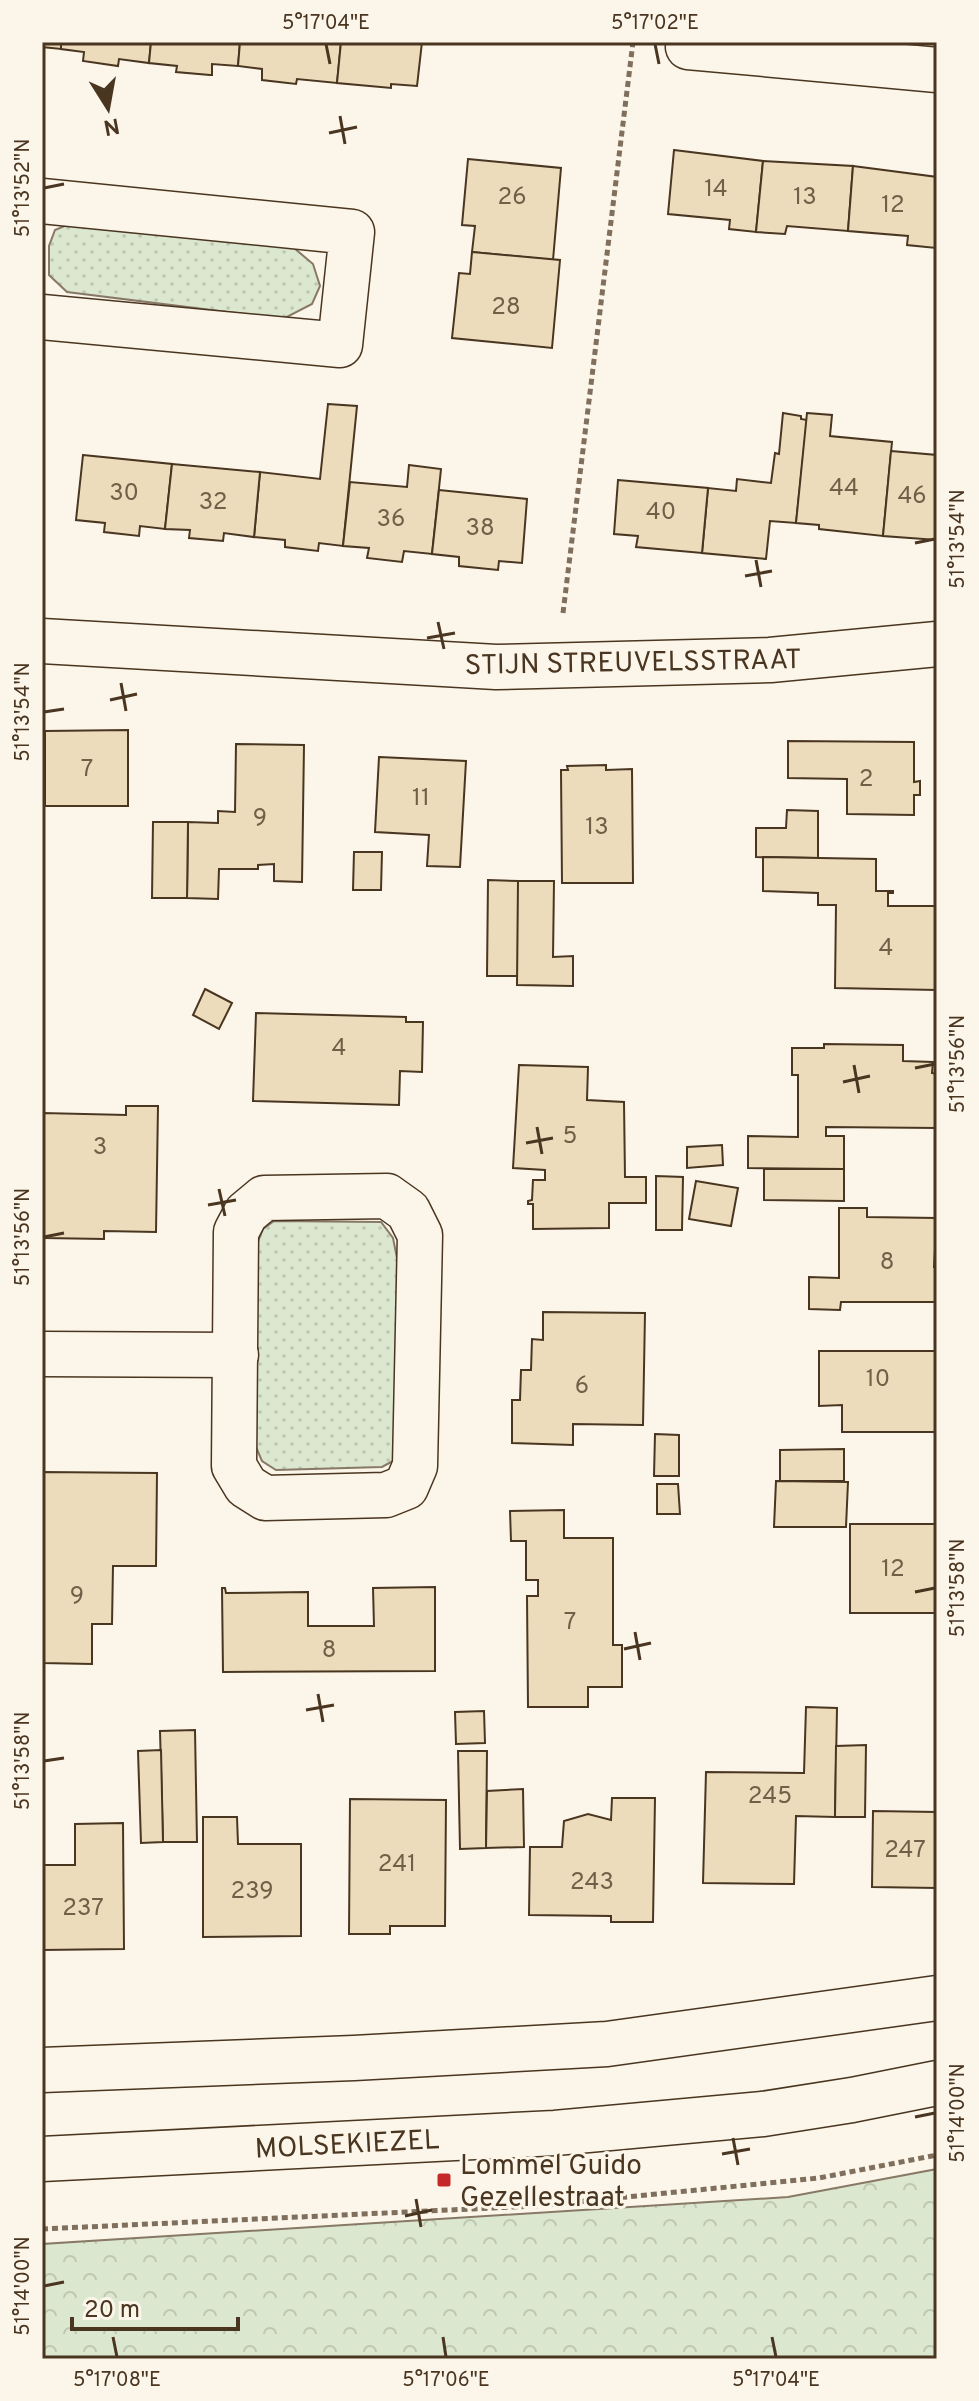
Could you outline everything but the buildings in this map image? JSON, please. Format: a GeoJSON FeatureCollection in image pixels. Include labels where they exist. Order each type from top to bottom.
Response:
{"type":"FeatureCollection","features":[{"type":"Feature","properties":{"kind":"street"},"geometry":{"type":"LineString","coordinates":[[689,42],[688,47],[937,70]]}},
{"type":"Feature","properties":{"kind":"street"},"geometry":{"type":"LineString","coordinates":[[42,201],[352,232],[340,345],[42,317]]}},
{"type":"Feature","properties":{"kind":"street","name":"STIJN STREUVELSSTRAAT"},"geometry":{"type":"LineString","coordinates":[[42,641],[496,667],[770,660],[937,644]]}},
{"type":"Feature","properties":{"kind":"street"},"geometry":{"type":"LineString","coordinates":[[387,1196],[408,1211],[420,1235],[415,1466],[406,1487],[386,1495],[265,1498],[246,1486],[234,1466],[236,1355],[236,1232],[246,1213],[264,1198],[387,1196]]}},
{"type":"Feature","properties":{"kind":"street"},"geometry":{"type":"LineString","coordinates":[[42,1354],[236,1355]]}},
{"type":"Feature","properties":{"kind":"street"},"geometry":{"type":"LineString","coordinates":[[42,2070],[607,2044],[937,1998]]}},
{"type":"Feature","properties":{"kind":"street","name":"MOLSEKIEZEL"},"geometry":{"type":"LineString","coordinates":[[42,2159],[555,2133],[763,2114],[937,2083]]}},
{"type":"Feature","properties":{"kind":"path"},"geometry":{"type":"LineString","coordinates":[[557,666],[633,42]]}},
{"type":"Feature","properties":{"kind":"path"},"geometry":{"type":"LineString","coordinates":[[42,2229],[535,2206],[819,2178],[937,2155]]}},
{"type":"Feature","properties":{"kind":"green space"},"geometry":{"type":"Polygon","coordinates":[[[79,220],[294,248],[313,264],[320,286],[312,304],[283,319],[67,292],[49,275],[49,246],[55,230],[79,220]]]}},
{"type":"Feature","properties":{"kind":"green space"},"geometry":{"type":"Polygon","coordinates":[[[274,1221],[381,1222],[393,1238],[397,1258],[396,1448],[393,1461],[382,1467],[276,1470],[262,1461],[256,1447],[257,1244],[263,1229],[274,1221]]]}},
{"type":"Feature","properties":{"kind":"green space"},"geometry":{"type":"Polygon","coordinates":[[[937,2169],[937,2359],[42,2359],[42,2244],[788,2197],[937,2169]]]}},
{"type":"Feature","properties":{"kind":"place","name":"Lommel Guido Gezellestraat"},"geometry":{"type":"Point","coordinates":[444,2180]}}]}
